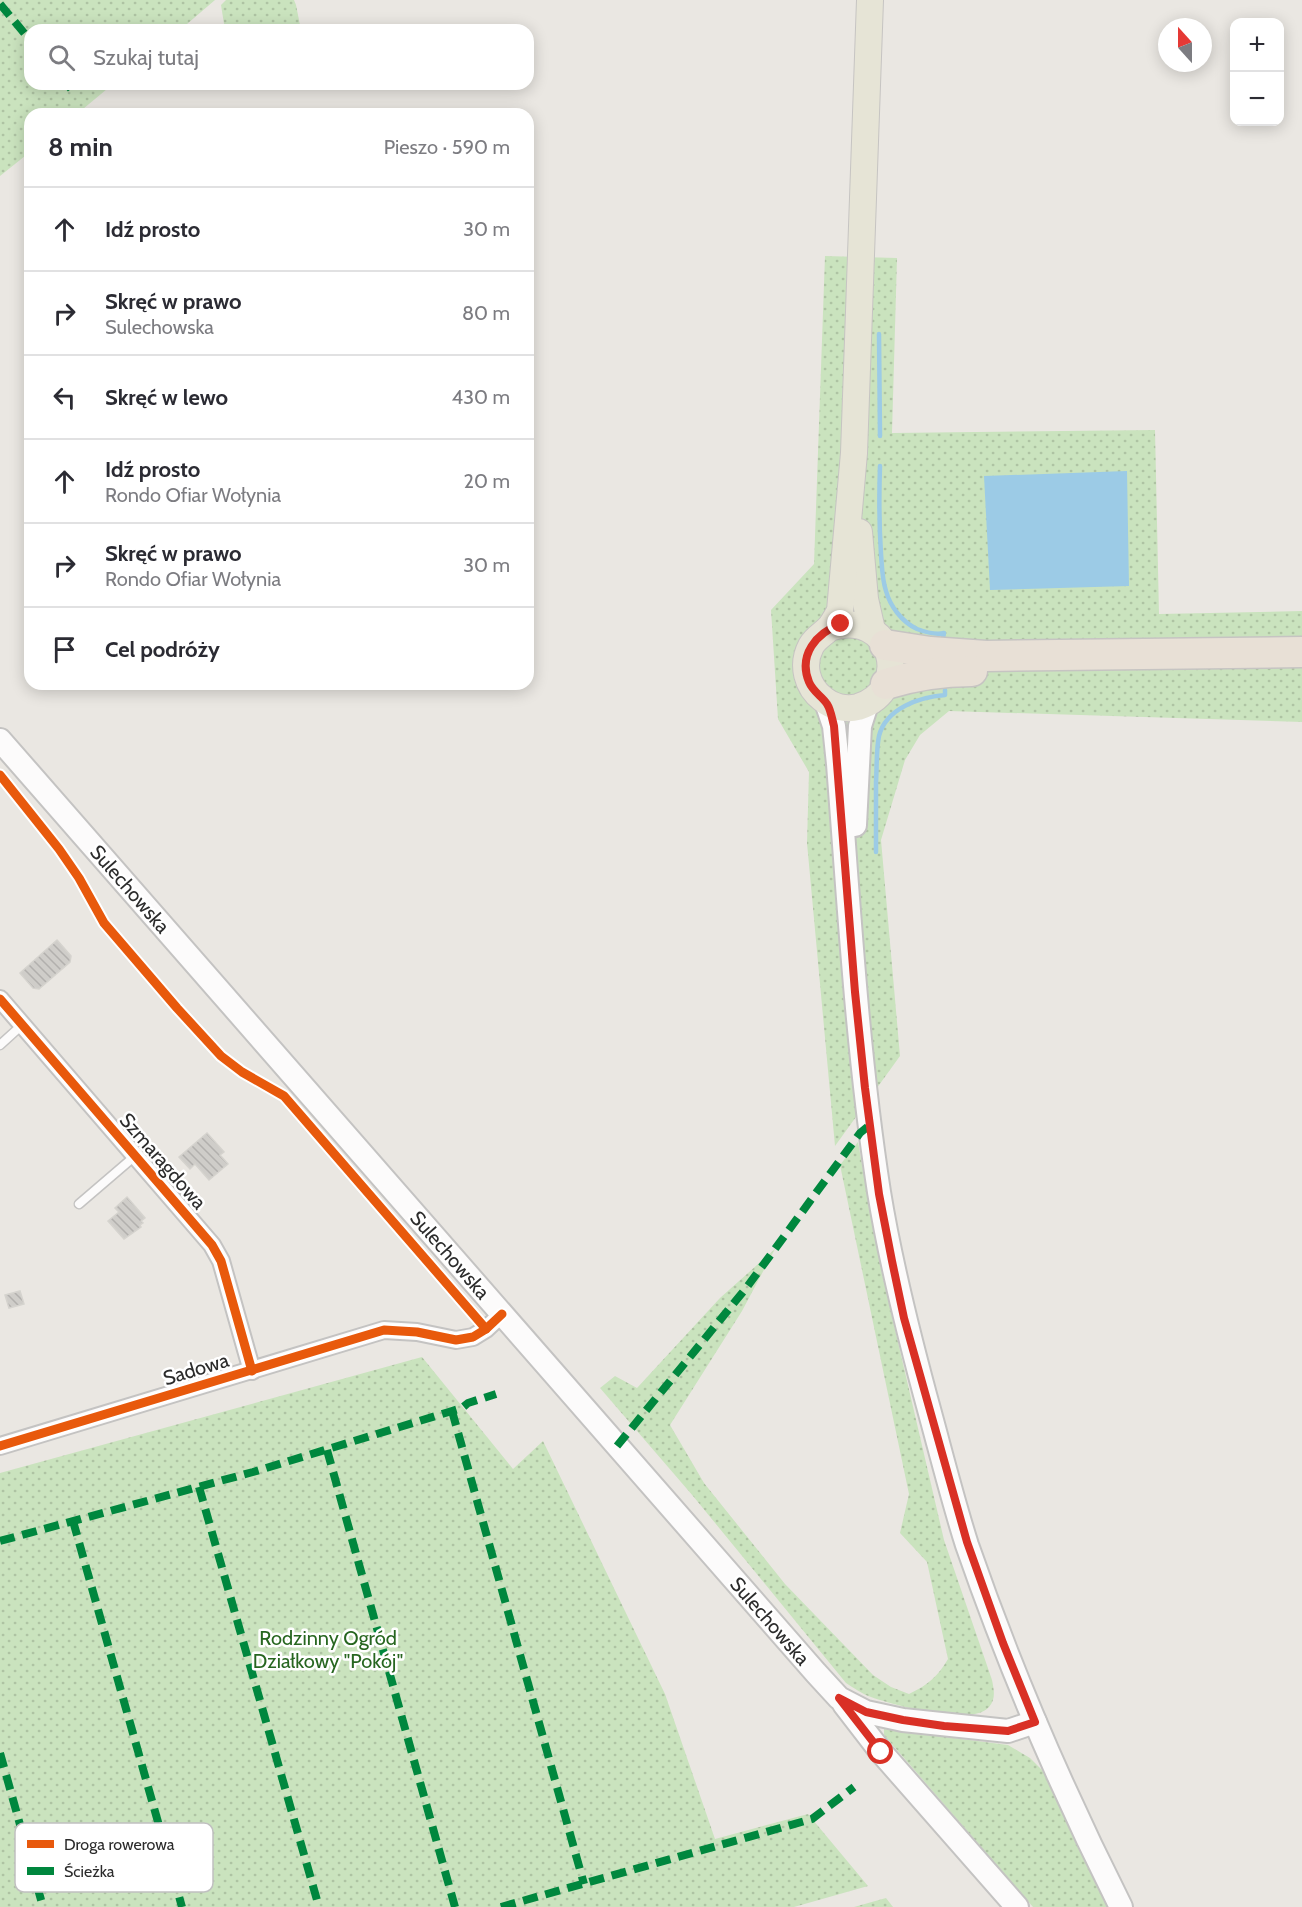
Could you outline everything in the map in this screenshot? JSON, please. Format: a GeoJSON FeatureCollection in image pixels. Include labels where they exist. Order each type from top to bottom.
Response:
{"type":"FeatureCollection","features":[{"type":"Feature","properties":{"kind":"highway"},"geometry":{"type":"LineString","coordinates":[[878,638],[930,652],[986,656],[1302,652]]}},
{"type":"Feature","properties":{"kind":"highway"},"geometry":{"type":"LineString","coordinates":[[876,694],[913,676],[943,671],[1302,669]]}},
{"type":"Feature","properties":{"kind":"main road"},"geometry":{"type":"LineString","coordinates":[[870,0],[853,469],[840,611],[829,628],[811,646],[806,661],[806,671],[809,684],[816,694],[826,702],[839,707],[853,708],[876,694]]}},
{"type":"Feature","properties":{"kind":"main road"},"geometry":{"type":"LineString","coordinates":[[850,917],[860,726],[890,671],[890,657],[878,638],[865,599],[853,469]]}},
{"type":"Feature","properties":{"kind":"main road"},"geometry":{"type":"LineString","coordinates":[[829,628],[841,624],[854,624],[878,638]]}},
{"type":"Feature","properties":{"kind":"main road"},"geometry":{"type":"LineString","coordinates":[[826,702],[836,735],[855,992],[870,1125],[879,1194],[904,1318],[967,1542],[1003,1643],[1069,1799],[1121,1907]]}},
{"type":"Feature","properties":{"kind":"main road","name":"Sulechowska"},"geometry":{"type":"LineString","coordinates":[[0,740],[839,1698],[866,1712],[934,1724],[1008,1731],[1035,1722]]}},
{"type":"Feature","properties":{"kind":"main road"},"geometry":{"type":"LineString","coordinates":[[839,1698],[881,1752],[1017,1907]]}},
{"type":"Feature","properties":{"kind":"street","name":"Szmaragdowa"},"geometry":{"type":"LineString","coordinates":[[0,999],[212,1245],[221,1262],[252,1371]]}},
{"type":"Feature","properties":{"kind":"street","name":"Sadowa"},"geometry":{"type":"LineString","coordinates":[[0,1446],[384,1330],[410,1331],[456,1340],[473,1337],[486,1329],[501,1314]]}},
{"type":"Feature","properties":{"kind":"lane"},"geometry":{"type":"LineString","coordinates":[[0,1045],[22,1025]]}},
{"type":"Feature","properties":{"kind":"lane","name":"Szmaragdowa"},"geometry":{"type":"LineString","coordinates":[[79,1204],[135,1156]]}},
{"type":"Feature","properties":{"kind":"green space"},"geometry":{"type":"Polygon","coordinates":[[[0,0],[215,0],[187,24],[24,24],[24,90],[106,90],[84,108],[24,108],[24,157],[0,176],[0,0]]]}},
{"type":"Feature","properties":{"kind":"green space"},"geometry":{"type":"Polygon","coordinates":[[[226,0],[294,0],[300,24],[224,24],[221,5],[226,0]]]}},
{"type":"Feature","properties":{"kind":"green space"},"geometry":{"type":"Polygon","coordinates":[[[825,256],[897,258],[892,433],[1155,430],[1159,614],[1302,611],[1302,722],[949,711],[920,735],[905,760],[881,840],[900,1056],[835,1146],[807,843],[809,772],[778,719],[771,610],[814,564],[825,256]]]}},
{"type":"Feature","properties":{"kind":"green space"},"geometry":{"type":"Polygon","coordinates":[[[858,1142],[881,1269],[944,1540],[992,1680],[993,1701],[980,1713],[950,1715],[914,1709],[868,1696],[846,1683],[693,1496],[600,1388],[615,1376],[637,1388],[720,1298],[775,1249],[742,1311],[670,1425],[704,1483],[785,1584],[873,1675],[891,1687],[909,1694],[932,1679],[948,1659],[927,1562],[900,1533],[909,1494],[840,1165],[858,1142]]]}},
{"type":"Feature","properties":{"kind":"green space","name":"Rodzinny Ogród Działkowy \"Pokój\""},"geometry":{"type":"Polygon","coordinates":[[[422,1357],[513,1469],[543,1441],[665,1694],[715,1839],[808,1814],[868,1886],[794,1907],[0,1907],[0,1473],[422,1357]]]}},
{"type":"Feature","properties":{"kind":"green space"},"geometry":{"type":"Polygon","coordinates":[[[884,1729],[1008,1745],[1030,1758],[1048,1776],[1112,1907],[1033,1907],[884,1735],[884,1729]]]}},
{"type":"Feature","properties":{"kind":"green space"},"geometry":{"type":"Polygon","coordinates":[[[886,1898],[893,1907],[854,1907],[886,1898]]]}},
{"type":"Feature","properties":{"kind":"water"},"geometry":{"type":"Polygon","coordinates":[[[1127,471],[1129,586],[990,590],[984,476],[1127,471]]]}},
{"type":"Feature","properties":{"kind":"building"},"geometry":{"type":"Polygon","coordinates":[[[57,940],[71,956],[70,962],[39,989],[33,988],[20,973],[57,940]]]}},
{"type":"Feature","properties":{"kind":"building"},"geometry":{"type":"Polygon","coordinates":[[[207,1133],[224,1152],[220,1155],[228,1164],[209,1180],[195,1164],[190,1169],[179,1157],[207,1133]]]}},
{"type":"Feature","properties":{"kind":"building"},"geometry":{"type":"Polygon","coordinates":[[[127,1197],[145,1218],[141,1221],[143,1223],[141,1227],[124,1239],[108,1221],[119,1212],[115,1208],[127,1197]]]}},
{"type":"Feature","properties":{"kind":"building"},"geometry":{"type":"Polygon","coordinates":[[[20,1291],[24,1304],[9,1308],[5,1295],[20,1291]]]}},
{"type":"Feature","properties":{"kind":"waterway"},"geometry":{"type":"LineString","coordinates":[[879,334],[880,436]]}},
{"type":"Feature","properties":{"kind":"waterway"},"geometry":{"type":"LineString","coordinates":[[880,466],[881,554],[888,597],[897,613],[906,622],[923,631],[944,633],[943,638]]}},
{"type":"Feature","properties":{"kind":"waterway"},"geometry":{"type":"LineString","coordinates":[[876,852],[877,753],[883,726],[896,711],[915,701],[945,695],[945,690]]}},
{"type":"Feature","properties":{"kind":"marked path"},"geometry":{"type":"LineString","coordinates":[[0,4],[24,33]]}},
{"type":"Feature","properties":{"kind":"marked path"},"geometry":{"type":"LineString","coordinates":[[617,1446],[747,1287],[860,1133],[870,1125]]}},
{"type":"Feature","properties":{"kind":"marked path"},"geometry":{"type":"LineString","coordinates":[[0,1541],[253,1472],[462,1408],[468,1403],[496,1394]]}},
{"type":"Feature","properties":{"kind":"marked path"},"geometry":{"type":"LineString","coordinates":[[452,1411],[584,1884]]}},
{"type":"Feature","properties":{"kind":"marked path"},"geometry":{"type":"LineString","coordinates":[[327,1450],[455,1907]]}},
{"type":"Feature","properties":{"kind":"marked path"},"geometry":{"type":"LineString","coordinates":[[199,1487],[319,1907]]}},
{"type":"Feature","properties":{"kind":"marked path"},"geometry":{"type":"LineString","coordinates":[[73,1521],[158,1823]]}},
{"type":"Feature","properties":{"kind":"marked path"},"geometry":{"type":"LineString","coordinates":[[0,1753],[20,1823]]}},
{"type":"Feature","properties":{"kind":"marked path"},"geometry":{"type":"LineString","coordinates":[[501,1907],[812,1819],[854,1787]]}},
{"type":"Feature","properties":{"kind":"marked path"},"geometry":{"type":"LineString","coordinates":[[39,1892],[43,1907]]}},
{"type":"Feature","properties":{"kind":"marked path"},"geometry":{"type":"LineString","coordinates":[[178,1892],[182,1907]]}},
{"type":"Feature","properties":{"kind":"cycle path"},"geometry":{"type":"LineString","coordinates":[[0,775],[59,849],[79,878],[104,923],[177,1008],[221,1056],[242,1072],[284,1096],[486,1329]]}},
{"type":"Feature","properties":{"kind":"cycle path"},"geometry":{"type":"LineString","coordinates":[[0,999],[212,1245],[221,1261],[252,1371]]}},
{"type":"Feature","properties":{"kind":"cycle path"},"geometry":{"type":"LineString","coordinates":[[0,1446],[384,1330],[417,1332],[456,1340],[473,1337],[486,1329],[502,1314]]}},
{"type":"Feature","properties":{"kind":"route"},"geometry":{"type":"LineString","coordinates":[[841,624],[829,628],[811,646],[806,671],[809,684],[826,702],[834,726],[855,992],[879,1194],[904,1318],[948,1480],[967,1542],[1003,1643],[1035,1722],[1008,1731],[944,1726],[866,1712],[839,1698],[881,1752]]}}]}
